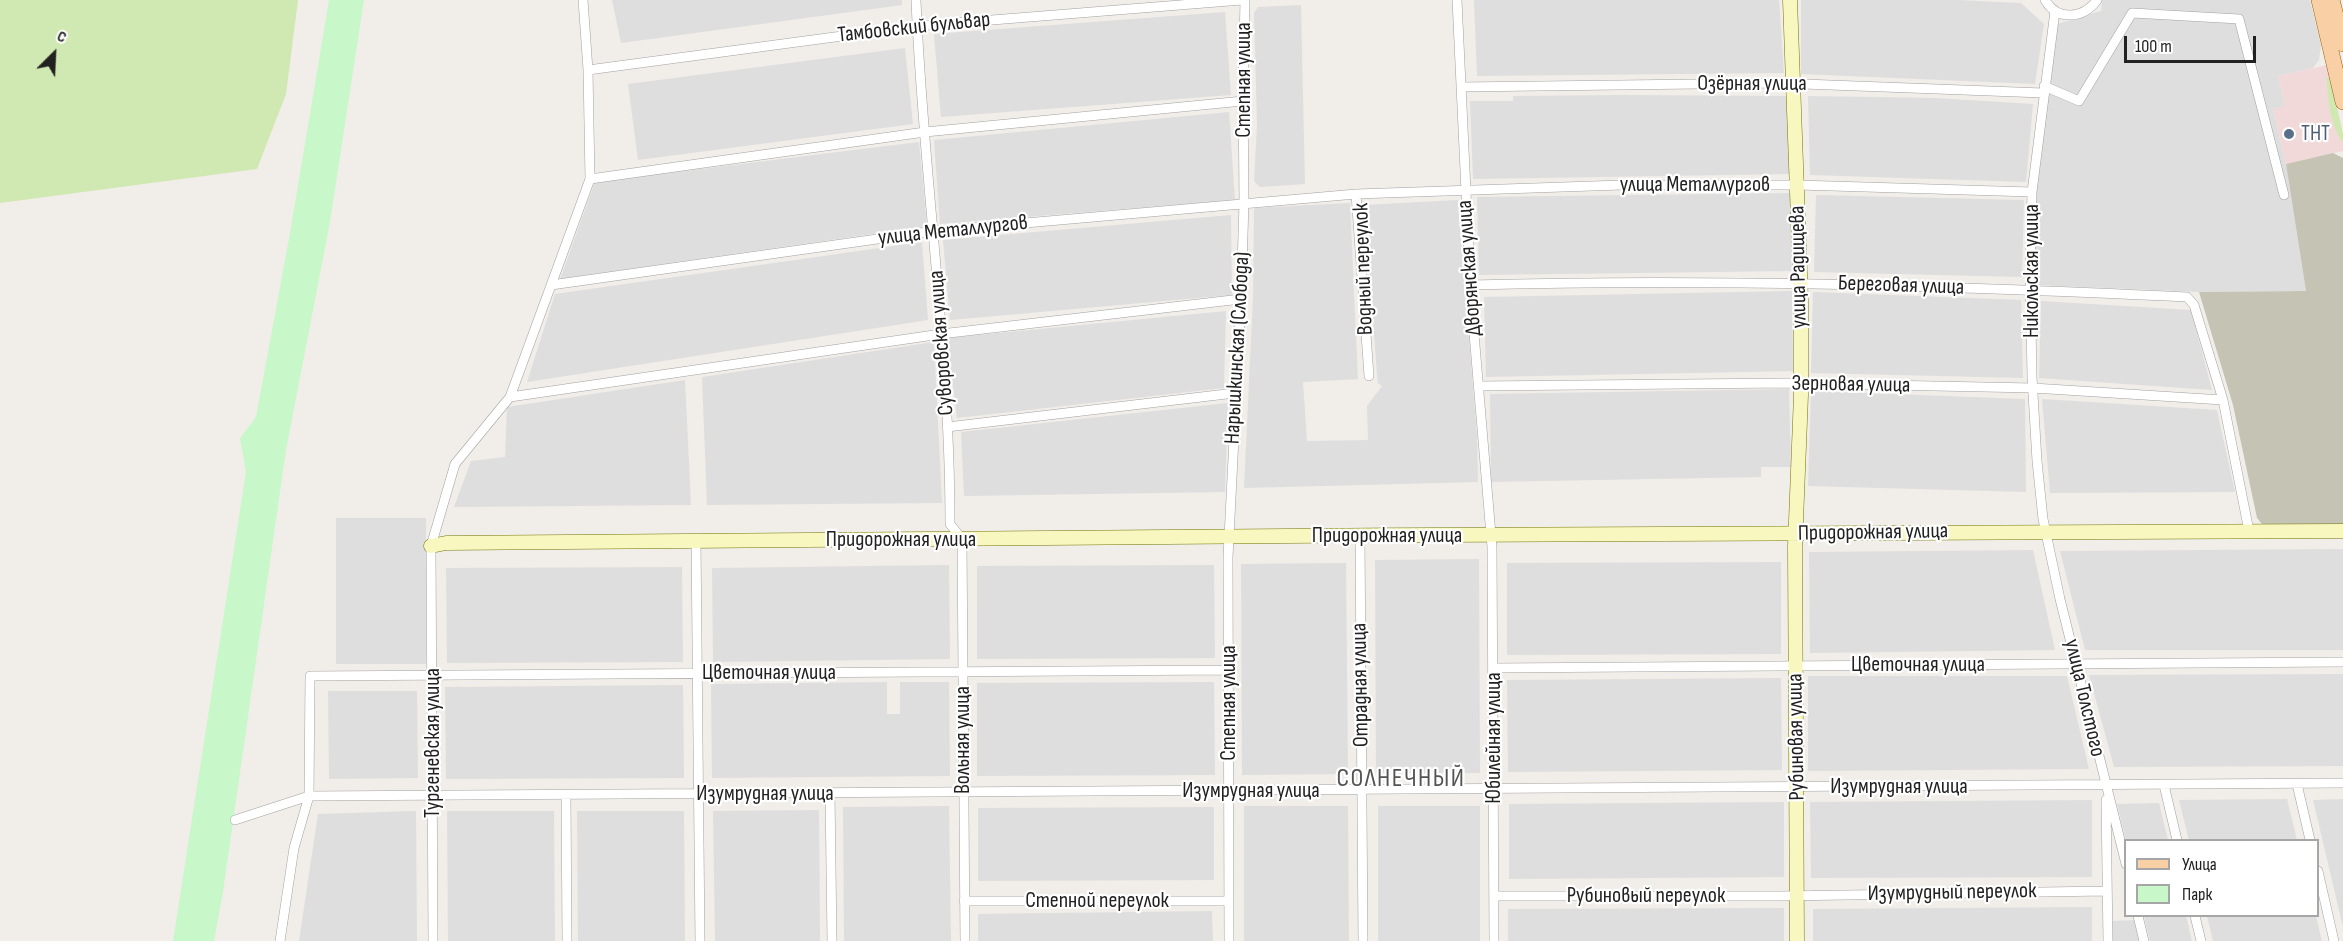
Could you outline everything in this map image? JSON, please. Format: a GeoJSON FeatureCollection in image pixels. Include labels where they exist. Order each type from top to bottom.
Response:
{"type":"FeatureCollection","features":[{"type":"Feature","properties":{"kind":"main road"},"geometry":{"type":"LineString","coordinates":[[2319,0],[2343,102]]}},
{"type":"Feature","properties":{"kind":"main road"},"geometry":{"type":"LineString","coordinates":[[2332,0],[2343,44]]}},
{"type":"Feature","properties":{"kind":"street"},"geometry":{"type":"LineString","coordinates":[[582,0],[588,70],[590,179],[925,132],[1243,102]]}},
{"type":"Feature","properties":{"kind":"street","name":"Суворовская улица"},"geometry":{"type":"LineString","coordinates":[[915,0],[941,334],[950,524],[962,539]]}},
{"type":"Feature","properties":{"kind":"street","name":"Тамбовский бульвар"},"geometry":{"type":"LineString","coordinates":[[588,70],[917,26],[1243,0]]}},
{"type":"Feature","properties":{"kind":"street","name":"Степная улица"},"geometry":{"type":"LineString","coordinates":[[1243,0],[1243,159]]}},
{"type":"Feature","properties":{"kind":"street","name":"Дворянская улица"},"geometry":{"type":"LineString","coordinates":[[1457,0],[1471,285],[1491,536]]}},
{"type":"Feature","properties":{"kind":"street","name":"улица Радищева"},"geometry":{"type":"LineString","coordinates":[[1790,0],[1800,283],[1796,533]]}},
{"type":"Feature","properties":{"kind":"street"},"geometry":{"type":"LineString","coordinates":[[2045,0],[2055,11],[2064,15],[2083,14],[2097,0]]}},
{"type":"Feature","properties":{"kind":"street","name":"Никольская улица"},"geometry":{"type":"LineString","coordinates":[[2046,532],[2037,460],[2032,388],[2032,192],[2055,11]]}},
{"type":"Feature","properties":{"kind":"street"},"geometry":{"type":"LineString","coordinates":[[2044,89],[2079,101],[2132,13],[2239,19],[2283,195]]}},
{"type":"Feature","properties":{"kind":"street","name":"Озёрная улица"},"geometry":{"type":"LineString","coordinates":[[1461,87],[1793,83],[2044,89]]}},
{"type":"Feature","properties":{"kind":"street","name":"Нарышкинская (Слобода)"},"geometry":{"type":"LineString","coordinates":[[1228,538],[1241,300],[1243,159]]}},
{"type":"Feature","properties":{"kind":"street","name":"Тургеневская улица"},"geometry":{"type":"LineString","coordinates":[[433,941],[431,546],[455,464],[510,397],[590,179]]}},
{"type":"Feature","properties":{"kind":"street","name":"улица Металлургов"},"geometry":{"type":"LineString","coordinates":[[1465,190],[1600,186],[1798,185],[2032,192]]}},
{"type":"Feature","properties":{"kind":"street","name":"Водный переулок"},"geometry":{"type":"LineString","coordinates":[[1369,376],[1356,194],[1465,190]]}},
{"type":"Feature","properties":{"kind":"street","name":"улица Металлургов"},"geometry":{"type":"LineString","coordinates":[[551,285],[934,231],[1356,194]]}},
{"type":"Feature","properties":{"kind":"street","name":"Береговая улица"},"geometry":{"type":"LineString","coordinates":[[1471,285],[1800,283],[2187,297],[2194,305],[2223,400]]}},
{"type":"Feature","properties":{"kind":"street"},"geometry":{"type":"LineString","coordinates":[[510,397],[941,334],[1241,300]]}},
{"type":"Feature","properties":{"kind":"street","name":"Зерновая улица"},"geometry":{"type":"LineString","coordinates":[[1479,386],[1639,383],[2032,388],[2223,400]]}},
{"type":"Feature","properties":{"kind":"street"},"geometry":{"type":"LineString","coordinates":[[947,427],[1235,393]]}},
{"type":"Feature","properties":{"kind":"street"},"geometry":{"type":"LineString","coordinates":[[2223,400],[2249,531]]}},
{"type":"Feature","properties":{"kind":"street","name":"Придорожная улица"},"geometry":{"type":"LineString","coordinates":[[431,546],[446,543],[696,541],[2343,531]]}},
{"type":"Feature","properties":{"kind":"street","name":"улица Толстого"},"geometry":{"type":"LineString","coordinates":[[2046,532],[2124,856]]}},
{"type":"Feature","properties":{"kind":"street","name":"Рубиновая улица"},"geometry":{"type":"LineString","coordinates":[[1796,533],[1797,941]]}},
{"type":"Feature","properties":{"kind":"street","name":"Юбилейная улица"},"geometry":{"type":"LineString","coordinates":[[1491,536],[1494,668],[1494,941]]}},
{"type":"Feature","properties":{"kind":"street","name":"Отрадная улица"},"geometry":{"type":"LineString","coordinates":[[1360,537],[1363,941]]}},
{"type":"Feature","properties":{"kind":"street","name":"Степная улица"},"geometry":{"type":"LineString","coordinates":[[1228,538],[1230,941]]}},
{"type":"Feature","properties":{"kind":"street","name":"Вольная улица"},"geometry":{"type":"LineString","coordinates":[[962,539],[965,941]]}},
{"type":"Feature","properties":{"kind":"street"},"geometry":{"type":"LineString","coordinates":[[696,541],[700,941]]}},
{"type":"Feature","properties":{"kind":"street","name":"Цветочная улица"},"geometry":{"type":"LineString","coordinates":[[1494,668],[2343,662]]}},
{"type":"Feature","properties":{"kind":"street","name":"Цветочная улица"},"geometry":{"type":"LineString","coordinates":[[309,796],[310,676],[1228,670]]}},
{"type":"Feature","properties":{"kind":"street","name":"Изумрудная улица"},"geometry":{"type":"LineString","coordinates":[[235,820],[309,796],[2343,783]]}},
{"type":"Feature","properties":{"kind":"street"},"geometry":{"type":"LineString","coordinates":[[2297,784],[2310,839]]}},
{"type":"Feature","properties":{"kind":"street"},"geometry":{"type":"LineString","coordinates":[[2164,785],[2176,839]]}},
{"type":"Feature","properties":{"kind":"street"},"geometry":{"type":"LineString","coordinates":[[2106,786],[2108,941]]}},
{"type":"Feature","properties":{"kind":"street"},"geometry":{"type":"LineString","coordinates":[[830,794],[832,941]]}},
{"type":"Feature","properties":{"kind":"street"},"geometry":{"type":"LineString","coordinates":[[280,941],[294,848],[309,796]]}},
{"type":"Feature","properties":{"kind":"street"},"geometry":{"type":"LineString","coordinates":[[566,796],[567,941]]}},
{"type":"Feature","properties":{"kind":"street"},"geometry":{"type":"LineString","coordinates":[[2319,875],[2334,941]]}},
{"type":"Feature","properties":{"kind":"street","name":"Изумрудный переулок"},"geometry":{"type":"LineString","coordinates":[[1797,895],[2107,891]]}},
{"type":"Feature","properties":{"kind":"street","name":"Рубиновый переулок"},"geometry":{"type":"LineString","coordinates":[[1494,896],[1797,895]]}},
{"type":"Feature","properties":{"kind":"street","name":"Степной переулок"},"geometry":{"type":"LineString","coordinates":[[964,901],[1229,901]]}},
{"type":"Feature","properties":{"kind":"street"},"geometry":{"type":"LineString","coordinates":[[2138,917],[2144,941]]}},
{"type":"Feature","properties":{"kind":"street"},"geometry":{"type":"LineString","coordinates":[[2195,917],[2201,941]]}},
{"type":"Feature","properties":{"kind":"shaded area"},"geometry":{"type":"Polygon","coordinates":[[[612,0],[902,0],[902,5],[621,43],[612,0]]]}},
{"type":"Feature","properties":{"kind":"shaded area"},"geometry":{"type":"Polygon","coordinates":[[[1474,0],[1779,0],[1784,73],[1477,76],[1474,0]]]}},
{"type":"Feature","properties":{"kind":"shaded area"},"geometry":{"type":"Polygon","coordinates":[[[1801,0],[1957,0],[2021,3],[2044,24],[2035,84],[1801,74],[1801,0]]]}},
{"type":"Feature","properties":{"kind":"shaded area"},"geometry":{"type":"Polygon","coordinates":[[[2102,0],[2310,0],[2321,45],[2319,60],[2313,68],[2278,76],[2285,106],[2273,109],[2286,164],[2306,291],[2199,292],[2037,285],[2033,264],[2035,198],[2057,24],[2101,11],[2102,0]]]}},
{"type":"Feature","properties":{"kind":"shaded area"},"geometry":{"type":"Polygon","coordinates":[[[1301,5],[1305,184],[1260,187],[1254,181],[1257,125],[1254,13],[1258,7],[1301,5]]]}},
{"type":"Feature","properties":{"kind":"shaded area"},"geometry":{"type":"Polygon","coordinates":[[[1225,12],[1231,95],[941,117],[934,34],[1225,12]]]}},
{"type":"Feature","properties":{"kind":"shaded area"},"geometry":{"type":"Polygon","coordinates":[[[905,48],[913,124],[638,160],[628,84],[905,48]]]}},
{"type":"Feature","properties":{"kind":"shaded area"},"geometry":{"type":"Polygon","coordinates":[[[2327,65],[2343,134],[2343,151],[2286,164],[2273,109],[2285,106],[2278,76],[2327,65]]]}},
{"type":"Feature","properties":{"kind":"shaded area"},"geometry":{"type":"Polygon","coordinates":[[[1513,96],[1788,96],[1790,174],[1473,179],[1470,101],[1513,101],[1513,96]]]}},
{"type":"Feature","properties":{"kind":"shaded area"},"geometry":{"type":"Polygon","coordinates":[[[1808,96],[1935,98],[2033,104],[2026,182],[1810,175],[1808,96]]]}},
{"type":"Feature","properties":{"kind":"shaded area"},"geometry":{"type":"Polygon","coordinates":[[[1229,112],[1235,200],[940,224],[934,140],[1229,112]]]}},
{"type":"Feature","properties":{"kind":"shaded area"},"geometry":{"type":"Polygon","coordinates":[[[919,142],[927,226],[560,279],[595,182],[919,142]]]}},
{"type":"Feature","properties":{"kind":"shaded area"},"geometry":{"type":"Polygon","coordinates":[[[2333,153],[2343,158],[2343,526],[2271,526],[2262,524],[2257,518],[2233,405],[2199,292],[2306,291],[2286,164],[2333,153]]]}},
{"type":"Feature","properties":{"kind":"shaded area"},"geometry":{"type":"Polygon","coordinates":[[[1791,193],[1792,271],[1479,275],[1477,197],[1791,193]]]}},
{"type":"Feature","properties":{"kind":"shaded area"},"geometry":{"type":"Polygon","coordinates":[[[1816,195],[2024,200],[2022,277],[1814,272],[1816,195]]]}},
{"type":"Feature","properties":{"kind":"shaded area"},"geometry":{"type":"Polygon","coordinates":[[[1458,200],[1477,437],[1478,482],[1244,488],[1253,297],[1254,208],[1350,203],[1358,379],[1303,382],[1307,441],[1368,440],[1367,406],[1382,386],[1378,383],[1377,375],[1365,205],[1458,200]]]}},
{"type":"Feature","properties":{"kind":"shaded area"},"geometry":{"type":"Polygon","coordinates":[[[1231,215],[1232,295],[950,320],[943,240],[1231,215]]]}},
{"type":"Feature","properties":{"kind":"shaded area"},"geometry":{"type":"Polygon","coordinates":[[[922,242],[928,320],[527,382],[555,294],[922,242]]]}},
{"type":"Feature","properties":{"kind":"shaded area"},"geometry":{"type":"Polygon","coordinates":[[[1792,291],[1793,371],[1486,377],[1484,297],[1792,291]]]}},
{"type":"Feature","properties":{"kind":"shaded area"},"geometry":{"type":"Polygon","coordinates":[[[1813,292],[2021,300],[2023,378],[1811,373],[1813,292]]]}},
{"type":"Feature","properties":{"kind":"shaded area"},"geometry":{"type":"Polygon","coordinates":[[[2041,301],[2191,310],[2212,390],[2039,378],[2041,301]]]}},
{"type":"Feature","properties":{"kind":"shaded area"},"geometry":{"type":"Polygon","coordinates":[[[1226,311],[1224,388],[957,418],[947,338],[1226,311]]]}},
{"type":"Feature","properties":{"kind":"shaded area"},"geometry":{"type":"Polygon","coordinates":[[[934,342],[942,503],[707,505],[702,377],[934,342]]]}},
{"type":"Feature","properties":{"kind":"shaded area"},"geometry":{"type":"Polygon","coordinates":[[[685,380],[691,505],[454,507],[471,461],[505,457],[507,407],[685,380]]]}},
{"type":"Feature","properties":{"kind":"shaded area"},"geometry":{"type":"Polygon","coordinates":[[[1789,389],[1791,467],[1761,467],[1761,477],[1491,482],[1490,394],[1789,389]]]}},
{"type":"Feature","properties":{"kind":"shaded area"},"geometry":{"type":"Polygon","coordinates":[[[1811,391],[2025,399],[2026,492],[1808,486],[1811,391]]]}},
{"type":"Feature","properties":{"kind":"shaded area"},"geometry":{"type":"Polygon","coordinates":[[[2042,399],[2217,410],[2235,492],[2050,493],[2042,399]]]}},
{"type":"Feature","properties":{"kind":"shaded area"},"geometry":{"type":"Polygon","coordinates":[[[1228,403],[1225,492],[964,496],[961,432],[1228,403]]]}},
{"type":"Feature","properties":{"kind":"shaded area"},"geometry":{"type":"Polygon","coordinates":[[[336,518],[426,518],[426,664],[336,664],[336,518]]]}},
{"type":"Feature","properties":{"kind":"shaded area"},"geometry":{"type":"Polygon","coordinates":[[[2343,549],[2343,650],[2085,650],[2060,551],[2343,549]]]}},
{"type":"Feature","properties":{"kind":"shaded area"},"geometry":{"type":"Polygon","coordinates":[[[2033,550],[2055,650],[1810,653],[1809,552],[2033,550]]]}},
{"type":"Feature","properties":{"kind":"shaded area"},"geometry":{"type":"Polygon","coordinates":[[[1479,559],[1480,773],[1376,773],[1375,560],[1479,559]]]}},
{"type":"Feature","properties":{"kind":"shaded area"},"geometry":{"type":"Polygon","coordinates":[[[1781,562],[1781,654],[1507,655],[1507,563],[1781,562]]]}},
{"type":"Feature","properties":{"kind":"shaded area"},"geometry":{"type":"Polygon","coordinates":[[[1346,563],[1348,774],[1242,775],[1241,564],[1346,563]]]}},
{"type":"Feature","properties":{"kind":"shaded area"},"geometry":{"type":"Polygon","coordinates":[[[949,565],[950,659],[713,662],[712,568],[949,565]]]}},
{"type":"Feature","properties":{"kind":"shaded area"},"geometry":{"type":"Polygon","coordinates":[[[1214,565],[1215,658],[977,659],[977,566],[1214,565]]]}},
{"type":"Feature","properties":{"kind":"shaded area"},"geometry":{"type":"Polygon","coordinates":[[[682,567],[683,662],[447,663],[446,568],[682,567]]]}},
{"type":"Feature","properties":{"kind":"shaded area"},"geometry":{"type":"Polygon","coordinates":[[[2343,674],[2343,766],[2114,767],[2089,675],[2343,674]]]}},
{"type":"Feature","properties":{"kind":"shaded area"},"geometry":{"type":"Polygon","coordinates":[[[1808,676],[2067,676],[2089,769],[1808,771],[1808,676]]]}},
{"type":"Feature","properties":{"kind":"shaded area"},"geometry":{"type":"Polygon","coordinates":[[[1781,678],[1782,770],[1508,772],[1507,680],[1781,678]]]}},
{"type":"Feature","properties":{"kind":"shaded area"},"geometry":{"type":"Polygon","coordinates":[[[887,682],[887,714],[900,714],[900,682],[949,682],[950,776],[712,778],[711,684],[887,682]]]}},
{"type":"Feature","properties":{"kind":"shaded area"},"geometry":{"type":"Polygon","coordinates":[[[1214,682],[1215,775],[977,776],[977,683],[1214,682]]]}},
{"type":"Feature","properties":{"kind":"shaded area"},"geometry":{"type":"Polygon","coordinates":[[[683,685],[684,778],[446,779],[445,687],[683,685]]]}},
{"type":"Feature","properties":{"kind":"shaded area"},"geometry":{"type":"Polygon","coordinates":[[[328,691],[417,691],[418,778],[329,779],[328,691]]]}},
{"type":"Feature","properties":{"kind":"shaded area"},"geometry":{"type":"Polygon","coordinates":[[[2287,799],[2297,839],[2189,839],[2179,800],[2287,799]]]}},
{"type":"Feature","properties":{"kind":"shaded area"},"geometry":{"type":"Polygon","coordinates":[[[2343,799],[2343,927],[2313,800],[2343,799]]]}},
{"type":"Feature","properties":{"kind":"shaded area"},"geometry":{"type":"Polygon","coordinates":[[[2092,800],[2092,877],[1811,878],[1810,802],[2092,800]]]}},
{"type":"Feature","properties":{"kind":"shaded area"},"geometry":{"type":"Polygon","coordinates":[[[1784,802],[1784,877],[1509,879],[1509,804],[1784,802]]]}},
{"type":"Feature","properties":{"kind":"shaded area"},"geometry":{"type":"Polygon","coordinates":[[[2159,803],[2168,839],[2126,839],[2117,804],[2159,803]]]}},
{"type":"Feature","properties":{"kind":"shaded area"},"geometry":{"type":"Polygon","coordinates":[[[949,806],[951,941],[844,941],[843,807],[949,806]]]}},
{"type":"Feature","properties":{"kind":"shaded area"},"geometry":{"type":"Polygon","coordinates":[[[1244,806],[1348,806],[1349,941],[1244,941],[1244,806]]]}},
{"type":"Feature","properties":{"kind":"shaded area"},"geometry":{"type":"Polygon","coordinates":[[[1378,806],[1480,806],[1480,941],[1378,941],[1378,806]]]}},
{"type":"Feature","properties":{"kind":"shaded area"},"geometry":{"type":"Polygon","coordinates":[[[1214,807],[1214,880],[978,881],[978,808],[1214,807]]]}},
{"type":"Feature","properties":{"kind":"shaded area"},"geometry":{"type":"Polygon","coordinates":[[[819,810],[820,941],[715,941],[713,811],[819,810]]]}},
{"type":"Feature","properties":{"kind":"shaded area"},"geometry":{"type":"Polygon","coordinates":[[[416,811],[417,941],[299,941],[318,814],[416,811]]]}},
{"type":"Feature","properties":{"kind":"shaded area"},"geometry":{"type":"Polygon","coordinates":[[[447,811],[554,811],[555,941],[448,941],[447,811]]]}},
{"type":"Feature","properties":{"kind":"shaded area"},"geometry":{"type":"Polygon","coordinates":[[[577,811],[684,811],[685,941],[578,941],[577,811]]]}},
{"type":"Feature","properties":{"kind":"shaded area"},"geometry":{"type":"Polygon","coordinates":[[[2092,907],[2092,941],[1813,941],[1813,909],[2092,907]]]}},
{"type":"Feature","properties":{"kind":"shaded area"},"geometry":{"type":"Polygon","coordinates":[[[1784,908],[1784,941],[1508,941],[1508,909],[1784,908]]]}},
{"type":"Feature","properties":{"kind":"shaded area"},"geometry":{"type":"Polygon","coordinates":[[[1212,911],[1213,941],[978,941],[978,914],[1212,911]]]}},
{"type":"Feature","properties":{"kind":"shaded area"},"geometry":{"type":"Polygon","coordinates":[[[2144,917],[2186,917],[2192,941],[2150,941],[2144,917]]]}},
{"type":"Feature","properties":{"kind":"shaded area"},"geometry":{"type":"Polygon","coordinates":[[[2207,917],[2316,917],[2322,941],[2213,941],[2207,917]]]}},
{"type":"Feature","properties":{"kind":"shaded area"},"geometry":{"type":"Polygon","coordinates":[[[2134,920],[2139,941],[2112,941],[2112,921],[2134,920]]]}},
{"type":"Feature","properties":{"kind":"green space"},"geometry":{"type":"Polygon","coordinates":[[[0,0],[298,0],[286,94],[257,169],[0,203],[0,0]]]}},
{"type":"Feature","properties":{"kind":"green space"},"geometry":{"type":"Polygon","coordinates":[[[329,0],[364,0],[330,222],[286,450],[223,892],[214,941],[173,941],[246,472],[240,438],[256,417],[329,0]]]}},
{"type":"Feature","properties":{"kind":"green space"},"geometry":{"type":"Polygon","coordinates":[[[2330,77],[2343,143],[2335,129],[2330,112],[2327,78],[2330,77]]]}},
{"type":"Feature","properties":{"kind":"place","name":"ТНТ"},"geometry":{"type":"Point","coordinates":[2289,134]}},
{"type":"Feature","properties":{"kind":"district","name":"СОЛНЕЧНЫЙ"},"geometry":{"type":"Point","coordinates":[1401,779]}}]}
